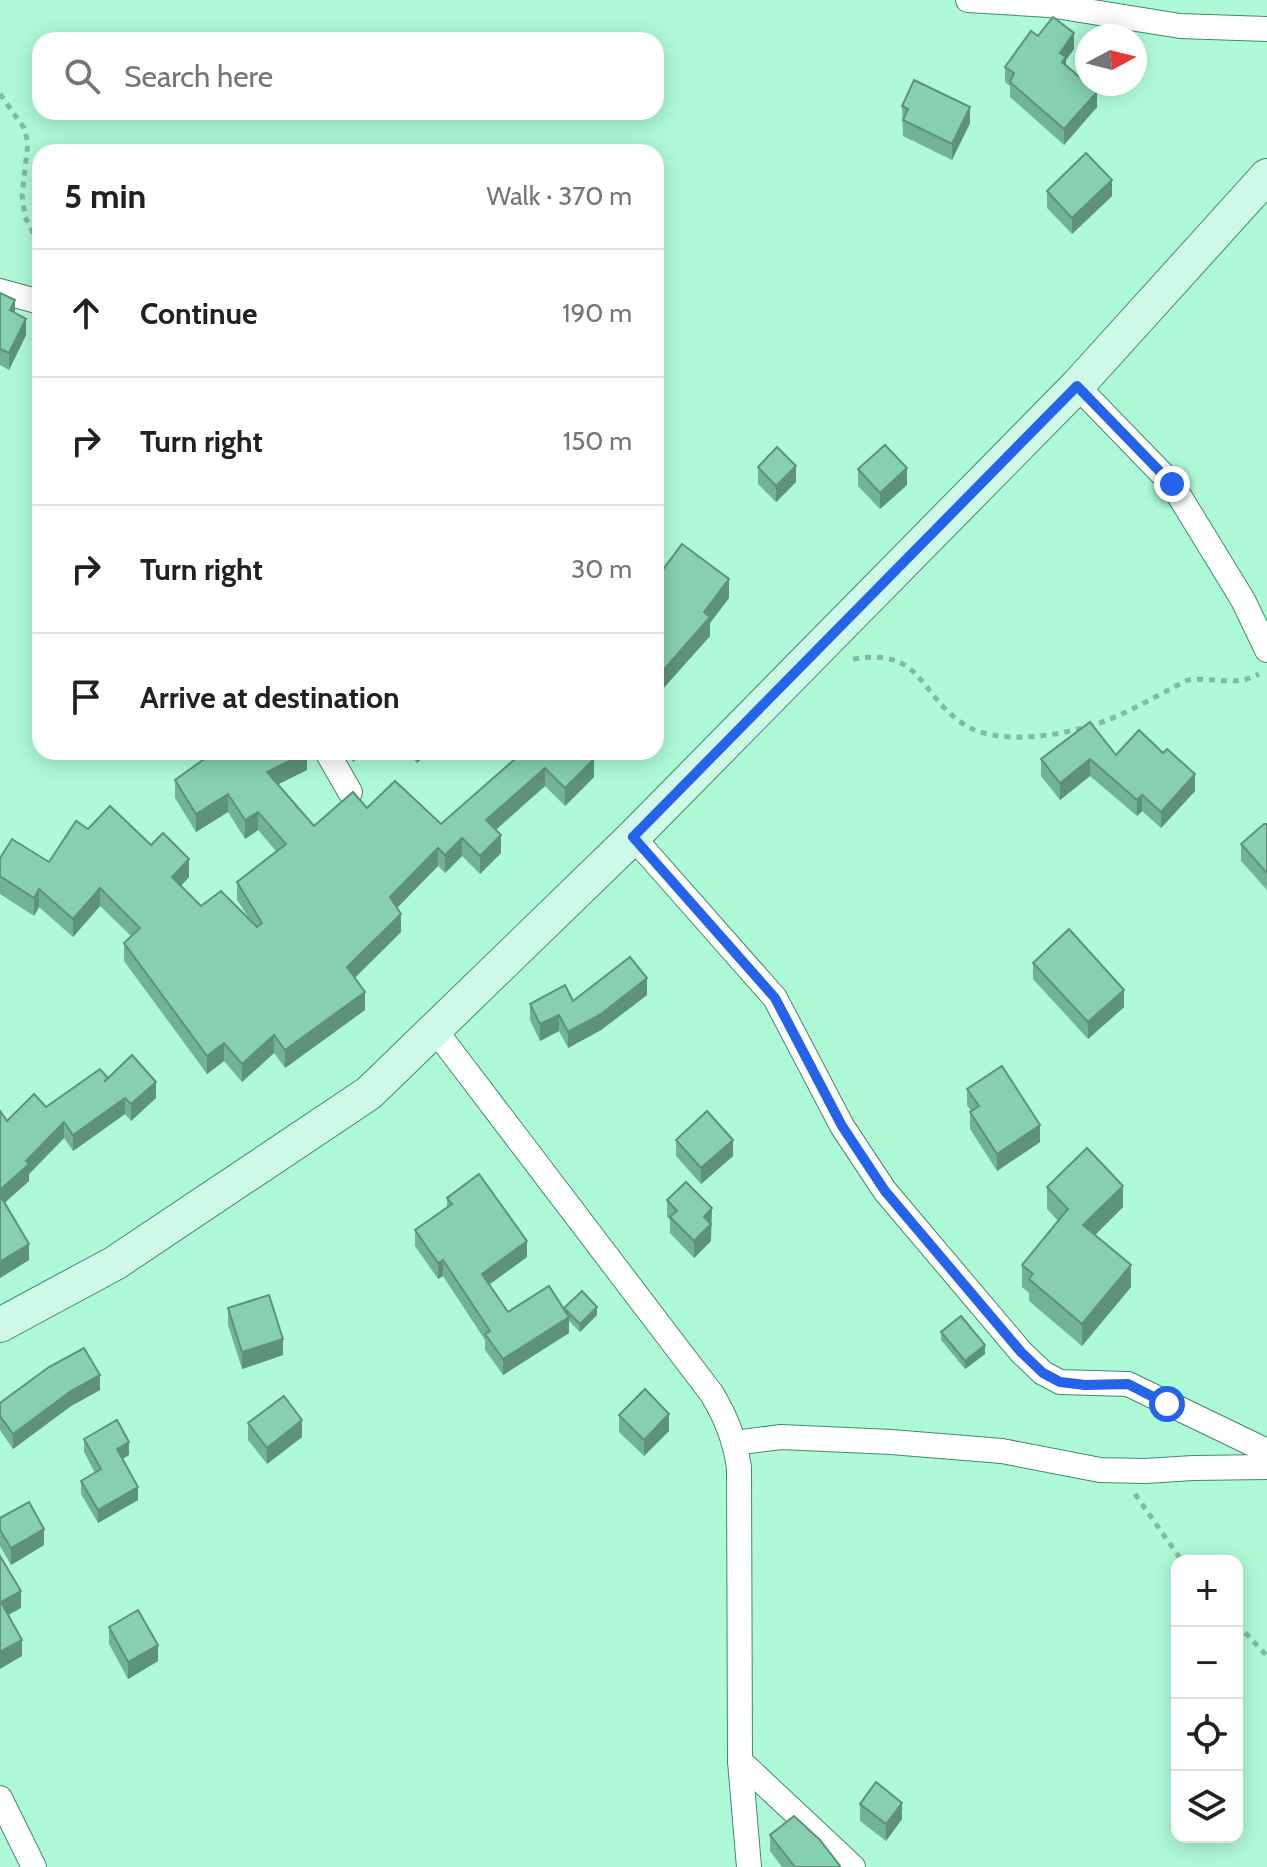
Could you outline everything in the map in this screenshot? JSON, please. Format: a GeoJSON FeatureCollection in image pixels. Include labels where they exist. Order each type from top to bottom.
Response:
{"type":"FeatureCollection","features":[{"type":"Feature","properties":{"kind":"main road"},"geometry":{"type":"LineString","coordinates":[[0,1325],[115,1263],[369,1093],[633,837],[1077,386],[1267,176]]}},
{"type":"Feature","properties":{"kind":"street"},"geometry":{"type":"LineString","coordinates":[[968,0],[1049,5],[1180,26],[1267,29]]}},
{"type":"Feature","properties":{"kind":"street"},"geometry":{"type":"LineString","coordinates":[[0,291],[32,300]]}},
{"type":"Feature","properties":{"kind":"street"},"geometry":{"type":"LineString","coordinates":[[1077,386],[1172,484],[1243,600],[1267,650]]}},
{"type":"Feature","properties":{"kind":"street"},"geometry":{"type":"LineString","coordinates":[[332,760],[350,792]]}},
{"type":"Feature","properties":{"kind":"street"},"geometry":{"type":"LineString","coordinates":[[633,837],[775,998],[842,1126],[885,1191],[1021,1352],[1043,1373],[1060,1382],[1128,1384],[1267,1451]]}},
{"type":"Feature","properties":{"kind":"street"},"geometry":{"type":"LineString","coordinates":[[435,1030],[712,1394],[726,1418],[735,1443],[739,1490],[740,1761],[749,1867]]}},
{"type":"Feature","properties":{"kind":"street"},"geometry":{"type":"LineString","coordinates":[[735,1443],[781,1437],[891,1442],[1002,1451],[1100,1470],[1267,1467]]}},
{"type":"Feature","properties":{"kind":"street"},"geometry":{"type":"LineString","coordinates":[[740,1761],[853,1867]]}},
{"type":"Feature","properties":{"kind":"street"},"geometry":{"type":"LineString","coordinates":[[0,1798],[34,1867]]}},
{"type":"Feature","properties":{"kind":"path"},"geometry":{"type":"LineString","coordinates":[[0,94],[24,128],[28,143],[22,195],[25,217],[32,231]]}},
{"type":"Feature","properties":{"kind":"path"},"geometry":{"type":"LineString","coordinates":[[848,659],[888,658],[903,662],[964,725],[989,734],[1025,739],[1105,721],[1188,680],[1201,678],[1230,683],[1247,680],[1267,669]]}},
{"type":"Feature","properties":{"kind":"path"},"geometry":{"type":"LineString","coordinates":[[1119,1470],[1178,1555]]}},
{"type":"Feature","properties":{"kind":"path"},"geometry":{"type":"LineString","coordinates":[[1240,1627],[1267,1656]]}},
{"type":"Feature","properties":{"kind":"building"},"geometry":{"type":"Polygon","coordinates":[[[1053,17],[1074,33],[1060,53],[1066,57],[1062,62],[1075,73],[1075,96],[1093,96],[1064,129],[1010,82],[1014,73],[1005,67],[1031,31],[1038,36],[1053,17]]]}},
{"type":"Feature","properties":{"kind":"building"},"geometry":{"type":"Polygon","coordinates":[[[914,80],[970,107],[952,144],[903,120],[908,109],[902,106],[914,80]]]}},
{"type":"Feature","properties":{"kind":"building"},"geometry":{"type":"Polygon","coordinates":[[[1086,153],[1112,180],[1072,218],[1047,191],[1086,153]]]}},
{"type":"Feature","properties":{"kind":"building"},"geometry":{"type":"Polygon","coordinates":[[[0,293],[15,300],[10,310],[26,319],[9,353],[0,349],[0,293]]]}},
{"type":"Feature","properties":{"kind":"building"},"geometry":{"type":"Polygon","coordinates":[[[885,445],[907,468],[880,493],[858,469],[885,445]]]}},
{"type":"Feature","properties":{"kind":"building"},"geometry":{"type":"Polygon","coordinates":[[[777,447],[796,466],[776,486],[758,467],[777,447]]]}},
{"type":"Feature","properties":{"kind":"building"},"geometry":{"type":"Polygon","coordinates":[[[682,544],[729,579],[704,612],[710,617],[664,669],[664,568],[682,544]]]}},
{"type":"Feature","properties":{"kind":"building"},"geometry":{"type":"Polygon","coordinates":[[[1090,722],[1116,755],[1139,730],[1163,753],[1167,749],[1195,774],[1161,812],[1142,795],[1137,800],[1090,759],[1060,783],[1041,759],[1090,722]]]}},
{"type":"Feature","properties":{"kind":"building"},"geometry":{"type":"Polygon","coordinates":[[[203,760],[291,760],[267,772],[314,826],[353,792],[367,808],[395,781],[441,824],[514,760],[593,760],[565,788],[545,768],[486,820],[501,835],[480,856],[462,838],[445,855],[438,848],[390,897],[401,914],[347,967],[365,992],[285,1050],[274,1035],[242,1064],[224,1043],[207,1056],[124,943],[140,928],[100,888],[73,919],[39,889],[34,898],[0,876],[0,858],[12,839],[49,862],[76,821],[88,829],[110,806],[151,845],[163,833],[189,859],[172,877],[201,906],[221,891],[257,927],[262,923],[237,882],[286,844],[258,812],[245,820],[228,794],[196,814],[175,780],[203,760]]]}},
{"type":"Feature","properties":{"kind":"building"},"geometry":{"type":"Polygon","coordinates":[[[1267,824],[1267,873],[1241,844],[1267,824]]]}},
{"type":"Feature","properties":{"kind":"building"},"geometry":{"type":"Polygon","coordinates":[[[1069,929],[1124,990],[1088,1022],[1033,963],[1069,929]]]}},
{"type":"Feature","properties":{"kind":"building"},"geometry":{"type":"Polygon","coordinates":[[[630,957],[647,978],[601,1014],[568,1032],[559,1015],[540,1024],[530,1004],[565,985],[573,1001],[630,957]]]}},
{"type":"Feature","properties":{"kind":"building"},"geometry":{"type":"Polygon","coordinates":[[[132,1055],[156,1082],[131,1104],[125,1098],[73,1135],[64,1122],[26,1161],[29,1164],[0,1190],[0,1111],[7,1121],[34,1094],[46,1107],[100,1069],[108,1078],[104,1082],[132,1055]]]}},
{"type":"Feature","properties":{"kind":"building"},"geometry":{"type":"Polygon","coordinates":[[[1002,1066],[1040,1125],[997,1154],[970,1112],[979,1106],[967,1089],[1002,1066]]]}},
{"type":"Feature","properties":{"kind":"building"},"geometry":{"type":"Polygon","coordinates":[[[707,1111],[733,1140],[701,1168],[676,1140],[707,1111]]]}},
{"type":"Feature","properties":{"kind":"building"},"geometry":{"type":"Polygon","coordinates":[[[1087,1148],[1123,1186],[1083,1225],[1131,1265],[1082,1324],[1029,1279],[1033,1274],[1022,1265],[1068,1209],[1047,1187],[1087,1148]]]}},
{"type":"Feature","properties":{"kind":"building"},"geometry":{"type":"Polygon","coordinates":[[[479,1174],[527,1241],[482,1274],[508,1312],[549,1286],[569,1317],[503,1359],[485,1334],[490,1331],[443,1260],[438,1263],[415,1230],[452,1204],[447,1198],[479,1174]]]}},
{"type":"Feature","properties":{"kind":"building"},"geometry":{"type":"Polygon","coordinates":[[[686,1182],[712,1208],[704,1217],[711,1224],[694,1241],[670,1217],[677,1211],[667,1200],[686,1182]]]}},
{"type":"Feature","properties":{"kind":"building"},"geometry":{"type":"Polygon","coordinates":[[[0,1195],[29,1244],[0,1262],[0,1195]]]}},
{"type":"Feature","properties":{"kind":"building"},"geometry":{"type":"Polygon","coordinates":[[[582,1291],[597,1307],[580,1324],[564,1308],[582,1291]]]}},
{"type":"Feature","properties":{"kind":"building"},"geometry":{"type":"Polygon","coordinates":[[[269,1295],[283,1339],[242,1352],[228,1308],[269,1295]]]}},
{"type":"Feature","properties":{"kind":"building"},"geometry":{"type":"Polygon","coordinates":[[[961,1316],[985,1345],[965,1361],[941,1332],[961,1316]]]}},
{"type":"Feature","properties":{"kind":"building"},"geometry":{"type":"Polygon","coordinates":[[[84,1348],[100,1375],[71,1391],[13,1434],[0,1416],[0,1403],[49,1367],[84,1348]]]}},
{"type":"Feature","properties":{"kind":"building"},"geometry":{"type":"Polygon","coordinates":[[[645,1389],[669,1414],[644,1440],[619,1415],[645,1389]]]}},
{"type":"Feature","properties":{"kind":"building"},"geometry":{"type":"Polygon","coordinates":[[[284,1396],[302,1420],[267,1448],[248,1423],[284,1396]]]}},
{"type":"Feature","properties":{"kind":"building"},"geometry":{"type":"Polygon","coordinates":[[[117,1420],[129,1442],[117,1449],[138,1487],[98,1510],[81,1481],[101,1469],[84,1439],[117,1420]]]}},
{"type":"Feature","properties":{"kind":"building"},"geometry":{"type":"Polygon","coordinates":[[[29,1502],[44,1529],[11,1548],[0,1530],[0,1518],[29,1502]]]}},
{"type":"Feature","properties":{"kind":"building"},"geometry":{"type":"Polygon","coordinates":[[[0,1556],[21,1591],[1,1602],[22,1640],[0,1652],[0,1556]]]}},
{"type":"Feature","properties":{"kind":"building"},"geometry":{"type":"Polygon","coordinates":[[[138,1610],[158,1645],[128,1662],[109,1627],[138,1610]]]}},
{"type":"Feature","properties":{"kind":"building"},"geometry":{"type":"Polygon","coordinates":[[[876,1782],[902,1803],[886,1824],[860,1804],[876,1782]]]}},
{"type":"Feature","properties":{"kind":"building"},"geometry":{"type":"Polygon","coordinates":[[[794,1816],[820,1840],[839,1867],[795,1867],[770,1835],[794,1816]]]}},
{"type":"Feature","properties":{"kind":"route"},"geometry":{"type":"LineString","coordinates":[[1167,1404],[1128,1384],[1060,1382],[1043,1373],[1021,1352],[885,1191],[842,1126],[775,998],[633,837],[1077,386],[1172,484]]}}]}
